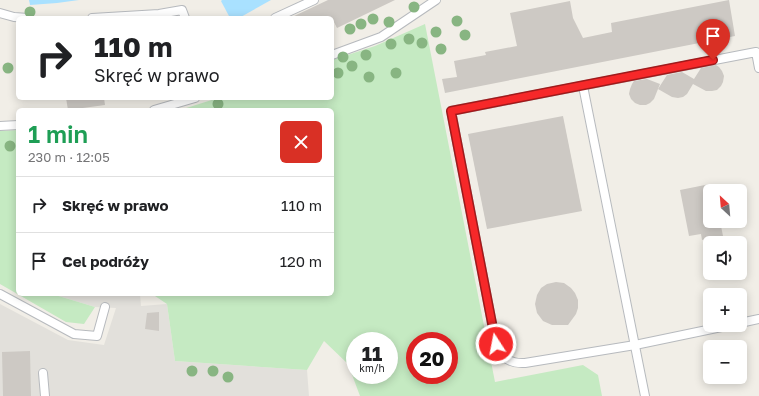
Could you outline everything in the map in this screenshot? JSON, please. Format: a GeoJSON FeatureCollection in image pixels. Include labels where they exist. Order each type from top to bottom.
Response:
{"type":"FeatureCollection","features":[{"type":"Feature","properties":{"kind":"lane"},"geometry":{"type":"LineString","coordinates":[[279,16],[314,0]]}},
{"type":"Feature","properties":{"kind":"lane"},"geometry":{"type":"LineString","coordinates":[[334,53],[381,37],[436,0]]}},
{"type":"Feature","properties":{"kind":"lane"},"geometry":{"type":"LineString","coordinates":[[126,16],[159,14],[182,10],[184,16]]}},
{"type":"Feature","properties":{"kind":"lane"},"geometry":{"type":"LineString","coordinates":[[0,13],[16,17]]}},
{"type":"Feature","properties":{"kind":"lane"},"geometry":{"type":"LineString","coordinates":[[703,331],[635,345],[525,364],[511,362],[502,355],[496,344],[451,111],[756,52],[759,67]]}},
{"type":"Feature","properties":{"kind":"lane"},"geometry":{"type":"LineString","coordinates":[[583,86],[645,396]]}},
{"type":"Feature","properties":{"kind":"lane"},"geometry":{"type":"LineString","coordinates":[[161,108],[187,100]]}},
{"type":"Feature","properties":{"kind":"lane"},"geometry":{"type":"LineString","coordinates":[[0,126],[16,125]]}},
{"type":"Feature","properties":{"kind":"lane"},"geometry":{"type":"LineString","coordinates":[[0,294],[74,334],[97,336],[105,307]]}},
{"type":"Feature","properties":{"kind":"lane"},"geometry":{"type":"LineString","coordinates":[[747,322],[759,319]]}},
{"type":"Feature","properties":{"kind":"lane"},"geometry":{"type":"LineString","coordinates":[[44,373],[44,396]]}},
{"type":"Feature","properties":{"kind":"shaded area"},"geometry":{"type":"Polygon","coordinates":[[[59,296],[140,296],[141,306],[167,304],[175,361],[307,370],[309,396],[0,396],[0,304],[68,340],[104,345],[116,308],[95,307],[59,296]]]}},
{"type":"Feature","properties":{"kind":"green space"},"geometry":{"type":"Polygon","coordinates":[[[425,24],[495,382],[583,365],[598,375],[602,396],[360,396],[356,384],[398,384],[398,332],[346,332],[346,362],[324,341],[307,370],[175,361],[167,304],[155,296],[334,296],[334,108],[186,108],[212,100],[334,100],[334,59],[375,46],[425,24]]]}},
{"type":"Feature","properties":{"kind":"green space"},"geometry":{"type":"Polygon","coordinates":[[[16,130],[16,293],[0,284],[0,131],[16,130]]]}},
{"type":"Feature","properties":{"kind":"green space"},"geometry":{"type":"Polygon","coordinates":[[[21,296],[59,296],[95,307],[84,324],[66,322],[21,296]]]}},
{"type":"Feature","properties":{"kind":"water"},"geometry":{"type":"Polygon","coordinates":[[[29,0],[79,0],[30,5],[29,0]]]}},
{"type":"Feature","properties":{"kind":"water"},"geometry":{"type":"Polygon","coordinates":[[[271,0],[243,16],[229,16],[221,1],[271,0]]]}},
{"type":"Feature","properties":{"kind":"building"},"geometry":{"type":"Polygon","coordinates":[[[328,0],[395,0],[337,28],[334,22],[334,16],[294,16],[328,0]]]}},
{"type":"Feature","properties":{"kind":"building"},"geometry":{"type":"Polygon","coordinates":[[[729,0],[735,36],[445,93],[442,79],[457,77],[454,61],[486,55],[485,52],[517,46],[510,13],[570,1],[573,18],[583,38],[612,32],[611,23],[729,0]]]}},
{"type":"Feature","properties":{"kind":"building"},"geometry":{"type":"Polygon","coordinates":[[[716,65],[722,71],[724,76],[721,86],[717,90],[706,91],[693,84],[687,94],[678,98],[672,97],[658,89],[667,75],[682,72],[694,79],[701,68],[716,65]]]}},
{"type":"Feature","properties":{"kind":"building"},"geometry":{"type":"Polygon","coordinates":[[[647,79],[660,84],[654,99],[646,105],[640,105],[631,99],[629,94],[630,89],[634,81],[647,79]]]}},
{"type":"Feature","properties":{"kind":"building"},"geometry":{"type":"Polygon","coordinates":[[[66,100],[104,100],[105,105],[83,108],[68,108],[66,100]]]}},
{"type":"Feature","properties":{"kind":"building"},"geometry":{"type":"Polygon","coordinates":[[[563,116],[582,211],[487,229],[468,134],[563,116]]]}},
{"type":"Feature","properties":{"kind":"building"},"geometry":{"type":"Polygon","coordinates":[[[703,185],[703,228],[721,228],[723,236],[703,236],[702,240],[701,234],[689,236],[680,190],[703,185]]]}},
{"type":"Feature","properties":{"kind":"building"},"geometry":{"type":"Polygon","coordinates":[[[556,282],[564,283],[571,288],[578,300],[576,314],[568,325],[552,325],[543,321],[537,313],[535,304],[537,295],[541,288],[547,284],[556,282]]]}},
{"type":"Feature","properties":{"kind":"building"},"geometry":{"type":"Polygon","coordinates":[[[159,312],[159,331],[145,329],[147,313],[159,312]]]}},
{"type":"Feature","properties":{"kind":"building"},"geometry":{"type":"Polygon","coordinates":[[[30,351],[31,396],[3,396],[2,352],[30,351]]]}},
{"type":"Feature","properties":{"kind":"route"},"geometry":{"type":"LineString","coordinates":[[496,344],[451,111],[713,60]]}}]}
